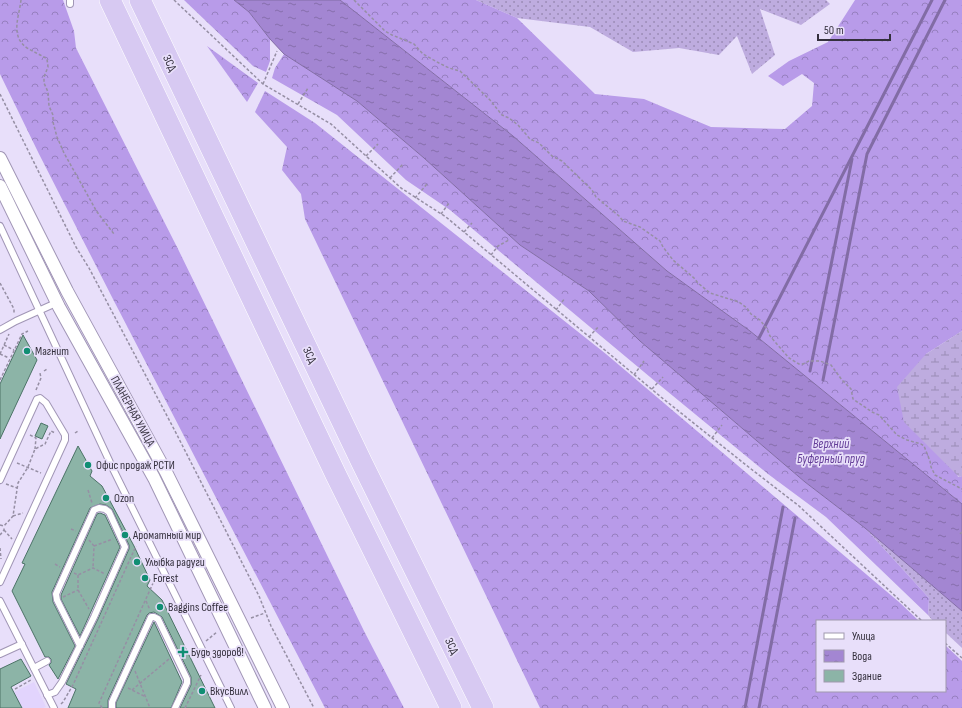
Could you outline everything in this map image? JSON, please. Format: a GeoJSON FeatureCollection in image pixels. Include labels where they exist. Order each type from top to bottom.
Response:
{"type":"FeatureCollection","features":[{"type":"Feature","properties":{"kind":"highway"},"geometry":{"type":"LineString","coordinates":[[110,0],[336,475],[451,708]]}},
{"type":"Feature","properties":{"kind":"highway","name":"ЗСД"},"geometry":{"type":"LineString","coordinates":[[140,0],[362,463],[483,708]]}},
{"type":"Feature","properties":{"kind":"street","name":"ПЛАНЕРНАЯ УЛИЦА"},"geometry":{"type":"LineString","coordinates":[[0,158],[67,291],[166,472],[283,708]]}},
{"type":"Feature","properties":{"kind":"street","name":"ПЛАНЕРНАЯ УЛИЦА"},"geometry":{"type":"LineString","coordinates":[[0,186],[56,302],[154,478],[265,708]]}},
{"type":"Feature","properties":{"kind":"lane"},"geometry":{"type":"LineString","coordinates":[[0,226],[117,478],[231,708]]}},
{"type":"Feature","properties":{"kind":"lane"},"geometry":{"type":"LineString","coordinates":[[0,330],[56,302]]}},
{"type":"Feature","properties":{"kind":"lane"},"geometry":{"type":"LineString","coordinates":[[0,582],[66,438],[43,400],[40,398],[37,399],[9,459],[2,482]]}},
{"type":"Feature","properties":{"kind":"lane"},"geometry":{"type":"LineString","coordinates":[[47,695],[59,688],[80,646],[94,617],[126,547],[109,512],[105,509],[99,508],[94,510],[56,594],[57,600],[80,646]]}},
{"type":"Feature","properties":{"kind":"lane"},"geometry":{"type":"LineString","coordinates":[[0,601],[47,695],[56,707]]}},
{"type":"Feature","properties":{"kind":"lane"},"geometry":{"type":"LineString","coordinates":[[112,708],[112,702],[151,617],[154,616],[158,619],[187,679],[187,683],[175,708]]}},
{"type":"Feature","properties":{"kind":"lane"},"geometry":{"type":"LineString","coordinates":[[0,654],[22,644]]}},
{"type":"Feature","properties":{"kind":"lane"},"geometry":{"type":"LineString","coordinates":[[34,668],[47,661]]}},
{"type":"Feature","properties":{"kind":"path"},"geometry":{"type":"LineString","coordinates":[[21,0],[16,30],[21,42],[26,47],[47,59],[48,67],[44,77],[44,83],[48,92],[49,106],[53,115],[53,122],[57,137],[64,154],[97,212],[114,234]]}},
{"type":"Feature","properties":{"kind":"path"},"geometry":{"type":"LineString","coordinates":[[174,0],[263,84],[331,124],[401,188],[464,232],[634,375],[799,506],[921,620]]}},
{"type":"Feature","properties":{"kind":"path"},"geometry":{"type":"LineString","coordinates":[[354,0],[385,31],[414,44],[423,54],[439,63],[460,71],[490,100],[502,115],[509,118],[530,139],[539,143],[552,156],[562,161],[592,190],[596,197],[623,221],[640,227],[660,241],[674,260],[694,278],[698,284],[710,293],[739,302],[747,308],[751,314],[760,320],[770,336],[789,358],[799,364],[803,364],[809,360],[820,361],[831,365],[851,389],[853,399],[879,415],[897,435],[924,446],[935,475],[962,489]]}},
{"type":"Feature","properties":{"kind":"path"},"geometry":{"type":"LineString","coordinates":[[263,84],[277,51]]}},
{"type":"Feature","properties":{"kind":"path"},"geometry":{"type":"LineString","coordinates":[[298,104],[308,88]]}},
{"type":"Feature","properties":{"kind":"path"},"geometry":{"type":"LineString","coordinates":[[0,94],[76,247],[89,268],[184,449],[259,596],[271,626],[313,707],[310,708]]}},
{"type":"Feature","properties":{"kind":"path"},"geometry":{"type":"LineString","coordinates":[[366,156],[378,144]]}},
{"type":"Feature","properties":{"kind":"path"},"geometry":{"type":"LineString","coordinates":[[390,178],[403,164]]}},
{"type":"Feature","properties":{"kind":"path"},"geometry":{"type":"LineString","coordinates":[[415,198],[427,184]]}},
{"type":"Feature","properties":{"kind":"path"},"geometry":{"type":"LineString","coordinates":[[440,214],[449,203]]}},
{"type":"Feature","properties":{"kind":"path"},"geometry":{"type":"LineString","coordinates":[[464,232],[472,223]]}},
{"type":"Feature","properties":{"kind":"path"},"geometry":{"type":"LineString","coordinates":[[491,255],[498,246],[509,240]]}},
{"type":"Feature","properties":{"kind":"path"},"geometry":{"type":"LineString","coordinates":[[0,283],[14,309],[16,321]]}},
{"type":"Feature","properties":{"kind":"path"},"geometry":{"type":"LineString","coordinates":[[556,310],[566,298]]}},
{"type":"Feature","properties":{"kind":"path"},"geometry":{"type":"LineString","coordinates":[[589,337],[599,326]]}},
{"type":"Feature","properties":{"kind":"path"},"geometry":{"type":"LineString","coordinates":[[10,331],[0,354],[10,359]]}},
{"type":"Feature","properties":{"kind":"path"},"geometry":{"type":"LineString","coordinates":[[0,380],[22,334],[28,331]]}},
{"type":"Feature","properties":{"kind":"path"},"geometry":{"type":"LineString","coordinates":[[4,345],[14,350]]}},
{"type":"Feature","properties":{"kind":"path"},"geometry":{"type":"LineString","coordinates":[[634,375],[644,361]]}},
{"type":"Feature","properties":{"kind":"path"},"geometry":{"type":"LineString","coordinates":[[37,399],[36,389],[41,378],[40,373]]}},
{"type":"Feature","properties":{"kind":"path"},"geometry":{"type":"LineString","coordinates":[[652,389],[663,377]]}},
{"type":"Feature","properties":{"kind":"path"},"geometry":{"type":"LineString","coordinates":[[0,536],[4,530],[4,526],[13,516],[18,483],[28,467],[35,449],[36,438],[30,436],[26,424]]}},
{"type":"Feature","properties":{"kind":"path"},"geometry":{"type":"LineString","coordinates":[[712,438],[722,425]]}},
{"type":"Feature","properties":{"kind":"path"},"geometry":{"type":"LineString","coordinates":[[35,449],[45,444],[51,431],[66,438]]}},
{"type":"Feature","properties":{"kind":"path"},"geometry":{"type":"LineString","coordinates":[[9,459],[49,476]]}},
{"type":"Feature","properties":{"kind":"path"},"geometry":{"type":"LineString","coordinates":[[2,482],[17,488]]}},
{"type":"Feature","properties":{"kind":"path"},"geometry":{"type":"LineString","coordinates":[[88,490],[91,499]]}},
{"type":"Feature","properties":{"kind":"path"},"geometry":{"type":"LineString","coordinates":[[0,525],[4,526]]}},
{"type":"Feature","properties":{"kind":"path"},"geometry":{"type":"LineString","coordinates":[[71,529],[83,534],[94,546],[92,568]]}},
{"type":"Feature","properties":{"kind":"path"},"geometry":{"type":"LineString","coordinates":[[4,530],[17,545]]}},
{"type":"Feature","properties":{"kind":"path"},"geometry":{"type":"LineString","coordinates":[[94,546],[121,536]]}},
{"type":"Feature","properties":{"kind":"path"},"geometry":{"type":"LineString","coordinates":[[56,707],[63,702],[73,684],[136,546]]}},
{"type":"Feature","properties":{"kind":"path"},"geometry":{"type":"LineString","coordinates":[[55,564],[78,576]]}},
{"type":"Feature","properties":{"kind":"path"},"geometry":{"type":"LineString","coordinates":[[92,568],[112,577]]}},
{"type":"Feature","properties":{"kind":"path"},"geometry":{"type":"LineString","coordinates":[[78,576],[92,568]]}},
{"type":"Feature","properties":{"kind":"path"},"geometry":{"type":"LineString","coordinates":[[78,576],[78,590],[94,617]]}},
{"type":"Feature","properties":{"kind":"path"},"geometry":{"type":"LineString","coordinates":[[102,708],[99,703],[154,581]]}},
{"type":"Feature","properties":{"kind":"path"},"geometry":{"type":"LineString","coordinates":[[199,644],[226,627]]}},
{"type":"Feature","properties":{"kind":"path"},"geometry":{"type":"LineString","coordinates":[[946,644],[962,658]]}},
{"type":"Feature","properties":{"kind":"path"},"geometry":{"type":"LineString","coordinates":[[132,690],[175,654]]}},
{"type":"Feature","properties":{"kind":"path"},"geometry":{"type":"LineString","coordinates":[[131,662],[150,708]]}},
{"type":"Feature","properties":{"kind":"path"},"geometry":{"type":"LineString","coordinates":[[186,708],[201,675]]}},
{"type":"Feature","properties":{"kind":"path"},"geometry":{"type":"LineString","coordinates":[[15,688],[32,679]]}},
{"type":"Feature","properties":{"kind":"shaded area"},"geometry":{"type":"Polygon","coordinates":[[[34,682],[46,707],[0,708],[0,689],[11,686],[14,692],[34,682]]]}},
{"type":"Feature","properties":{"kind":"green space"},"geometry":{"type":"Polygon","coordinates":[[[0,0],[63,0],[74,31],[76,48],[178,249],[364,631],[404,708],[325,708],[115,303],[0,74],[0,0]]]}},
{"type":"Feature","properties":{"kind":"green space"},"geometry":{"type":"Polygon","coordinates":[[[184,0],[234,0],[249,12],[270,39],[270,61],[266,72],[253,66],[184,0]]]}},
{"type":"Feature","properties":{"kind":"green space"},"geometry":{"type":"Polygon","coordinates":[[[340,0],[476,0],[517,18],[595,94],[644,99],[711,127],[785,129],[812,106],[814,83],[802,74],[783,86],[768,76],[789,61],[828,42],[855,0],[962,0],[962,331],[926,354],[958,477],[962,476],[962,504],[750,331],[667,271],[513,136],[340,0]]]}},
{"type":"Feature","properties":{"kind":"green space"},"geometry":{"type":"Polygon","coordinates":[[[476,0],[826,0],[830,4],[801,25],[760,9],[775,55],[752,74],[737,36],[719,55],[679,48],[633,52],[590,27],[517,18],[476,0]]]}},
{"type":"Feature","properties":{"kind":"green space"},"geometry":{"type":"Polygon","coordinates":[[[207,46],[258,83],[247,102],[207,46]]]}},
{"type":"Feature","properties":{"kind":"green space"},"geometry":{"type":"Polygon","coordinates":[[[284,54],[357,101],[424,158],[520,245],[589,291],[640,341],[805,482],[865,528],[929,598],[928,615],[826,517],[768,474],[450,210],[406,180],[337,115],[272,78],[275,68],[284,54]]]}},
{"type":"Feature","properties":{"kind":"green space"},"geometry":{"type":"Polygon","coordinates":[[[265,91],[315,123],[606,354],[899,602],[918,620],[816,620],[816,692],[946,692],[946,646],[962,661],[962,708],[540,708],[305,219],[301,194],[282,170],[287,147],[255,112],[265,91]]]}},
{"type":"Feature","properties":{"kind":"green space"},"geometry":{"type":"Polygon","coordinates":[[[962,331],[962,476],[959,477],[904,422],[897,387],[926,354],[962,331]]]}},
{"type":"Feature","properties":{"kind":"green space"},"geometry":{"type":"Polygon","coordinates":[[[865,528],[962,611],[962,648],[946,633],[946,620],[932,620],[928,615],[929,598],[865,528]]]}},
{"type":"Feature","properties":{"kind":"water","name":"Верхний Буферный пруд"},"geometry":{"type":"Polygon","coordinates":[[[234,0],[340,0],[513,136],[667,271],[750,331],[962,504],[962,611],[865,528],[805,482],[640,341],[589,291],[520,245],[424,158],[357,101],[284,54],[249,12],[234,0]]]}},
{"type":"Feature","properties":{"kind":"building"},"geometry":{"type":"Polygon","coordinates":[[[23,335],[37,360],[0,439],[0,384],[23,335]]]}},
{"type":"Feature","properties":{"kind":"building"},"geometry":{"type":"Polygon","coordinates":[[[41,423],[48,426],[42,439],[35,436],[41,423]]]}},
{"type":"Feature","properties":{"kind":"building"},"geometry":{"type":"Polygon","coordinates":[[[78,446],[92,471],[90,476],[102,486],[134,546],[150,580],[147,586],[162,600],[215,708],[180,708],[191,685],[191,677],[162,617],[154,612],[147,615],[108,700],[108,708],[68,708],[76,689],[66,684],[98,619],[129,549],[129,545],[112,509],[106,505],[100,504],[90,508],[52,592],[53,602],[75,646],[58,679],[49,665],[51,663],[51,659],[49,657],[45,657],[12,591],[25,564],[22,563],[78,446]]]}},
{"type":"Feature","properties":{"kind":"building"},"geometry":{"type":"Polygon","coordinates":[[[100,513],[105,515],[120,547],[80,636],[61,599],[61,595],[97,514],[100,513]]]}},
{"type":"Feature","properties":{"kind":"building"},"geometry":{"type":"Polygon","coordinates":[[[154,622],[182,682],[171,708],[116,708],[116,703],[154,622]]]}},
{"type":"Feature","properties":{"kind":"building"},"geometry":{"type":"Polygon","coordinates":[[[21,659],[31,676],[11,687],[22,708],[0,708],[0,669],[21,659]]]}},
{"type":"Feature","properties":{"kind":"waterway"},"geometry":{"type":"LineString","coordinates":[[759,338],[932,0]]}},
{"type":"Feature","properties":{"kind":"waterway"},"geometry":{"type":"LineString","coordinates":[[823,380],[867,154],[945,0]]}},
{"type":"Feature","properties":{"kind":"waterway"},"geometry":{"type":"LineString","coordinates":[[810,371],[852,159]]}},
{"type":"Feature","properties":{"kind":"waterway"},"geometry":{"type":"LineString","coordinates":[[745,708],[783,507]]}},
{"type":"Feature","properties":{"kind":"waterway"},"geometry":{"type":"LineString","coordinates":[[759,708],[795,518]]}},
{"type":"Feature","properties":{"kind":"place","name":"Магнит"},"geometry":{"type":"Point","coordinates":[27,351]}},
{"type":"Feature","properties":{"kind":"place","name":"Офис продаж РСТИ"},"geometry":{"type":"Point","coordinates":[88,465]}},
{"type":"Feature","properties":{"kind":"place","name":"Ozon"},"geometry":{"type":"Point","coordinates":[106,498]}},
{"type":"Feature","properties":{"kind":"place","name":"Ароматный мир"},"geometry":{"type":"Point","coordinates":[125,535]}},
{"type":"Feature","properties":{"kind":"place","name":"Улыбка радуги"},"geometry":{"type":"Point","coordinates":[137,562]}},
{"type":"Feature","properties":{"kind":"place","name":"Forest"},"geometry":{"type":"Point","coordinates":[145,578]}},
{"type":"Feature","properties":{"kind":"place","name":"Baggins Coffee"},"geometry":{"type":"Point","coordinates":[160,607]}},
{"type":"Feature","properties":{"kind":"place","name":"Будь здоров!"},"geometry":{"type":"Point","coordinates":[183,652]}},
{"type":"Feature","properties":{"kind":"place","name":"ВкусВилл"},"geometry":{"type":"Point","coordinates":[202,691]}}]}
